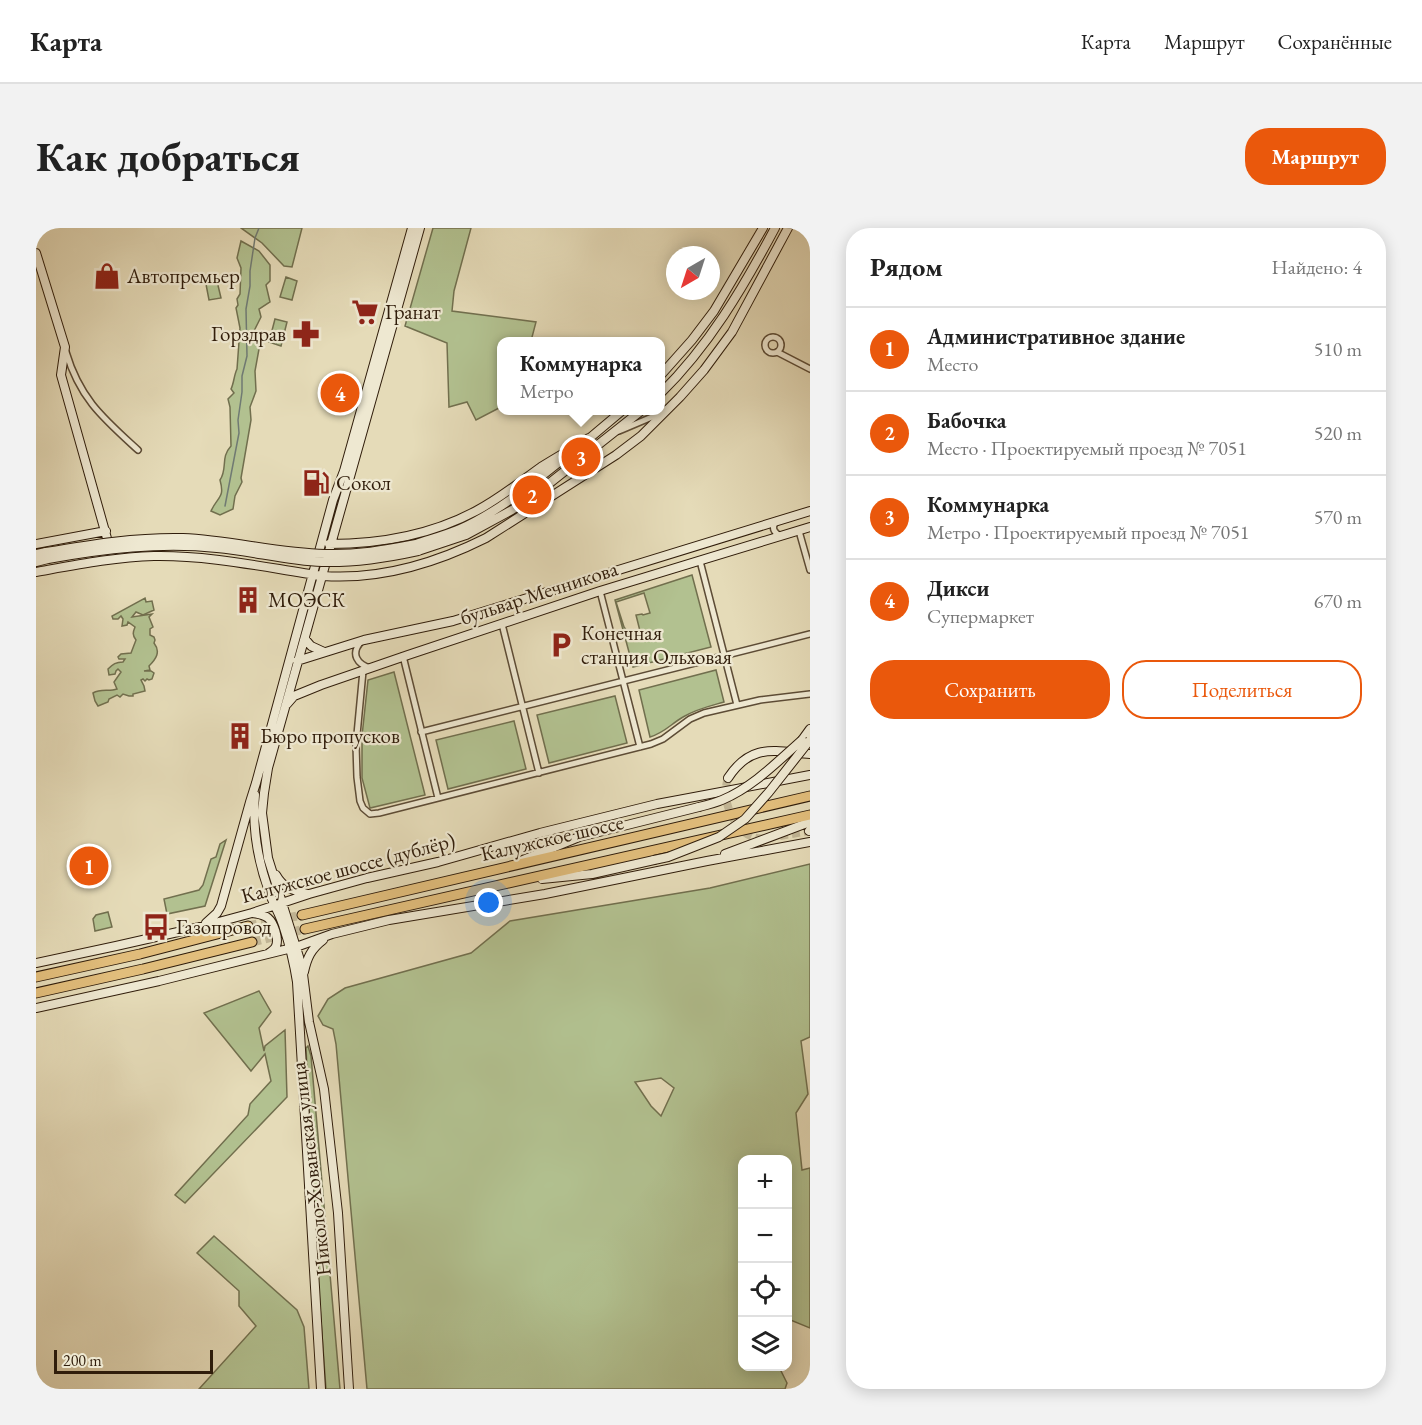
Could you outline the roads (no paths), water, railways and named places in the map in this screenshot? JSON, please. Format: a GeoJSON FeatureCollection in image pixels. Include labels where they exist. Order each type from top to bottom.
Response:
{"type":"FeatureCollection","features":[{"type":"Feature","properties":{"kind":"highway","name":"Калужское шоссе"},"geometry":{"type":"LineString","coordinates":[[303,915],[810,796]]}},
{"type":"Feature","properties":{"kind":"highway","name":"Калужское шоссе"},"geometry":{"type":"LineString","coordinates":[[305,929],[810,815]]}},
{"type":"Feature","properties":{"kind":"highway"},"geometry":{"type":"LineString","coordinates":[[36,977],[140,954],[248,926]]}},
{"type":"Feature","properties":{"kind":"highway"},"geometry":{"type":"LineString","coordinates":[[36,993],[252,942]]}},
{"type":"Feature","properties":{"kind":"main road"},"geometry":{"type":"LineString","coordinates":[[200,927],[217,914],[221,906],[333,500],[346,463],[412,228]]}},
{"type":"Feature","properties":{"kind":"main road"},"geometry":{"type":"LineString","coordinates":[[274,893],[262,813],[268,768],[420,228]]}},
{"type":"Feature","properties":{"kind":"main road"},"geometry":{"type":"LineString","coordinates":[[665,370],[714,311],[763,228]]}},
{"type":"Feature","properties":{"kind":"main road"},"geometry":{"type":"LineString","coordinates":[[665,389],[696,355],[723,319],[775,228]]}},
{"type":"Feature","properties":{"kind":"main road"},"geometry":{"type":"LineString","coordinates":[[665,413],[710,362],[732,332],[788,228]]}},
{"type":"Feature","properties":{"kind":"main road"},"geometry":{"type":"LineString","coordinates":[[36,253],[65,347],[60,375],[113,559]]}},
{"type":"Feature","properties":{"kind":"main road"},"geometry":{"type":"LineString","coordinates":[[417,548],[460,529],[501,506],[618,415]]}},
{"type":"Feature","properties":{"kind":"main road"},"geometry":{"type":"LineString","coordinates":[[36,554],[47,556],[155,546],[218,548],[322,562],[375,559],[466,535],[512,510],[637,415]]}},
{"type":"Feature","properties":{"kind":"main road"},"geometry":{"type":"LineString","coordinates":[[36,572],[113,559],[153,556],[222,560],[323,576],[354,576],[420,564],[447,556],[486,538],[616,455],[641,436],[663,415]]}},
{"type":"Feature","properties":{"kind":"main road"},"geometry":{"type":"LineString","coordinates":[[321,544],[416,535],[444,525],[477,510],[551,460],[589,438]]}},
{"type":"Feature","properties":{"kind":"main road","name":"бульвар Мечникова"},"geometry":{"type":"LineString","coordinates":[[287,668],[298,661],[324,652],[364,640],[453,621],[810,511]]}},
{"type":"Feature","properties":{"kind":"main road","name":"бульвар Мечникова"},"geometry":{"type":"LineString","coordinates":[[285,706],[294,696],[403,656],[600,591],[810,527]]}},
{"type":"Feature","properties":{"kind":"main road"},"geometry":{"type":"LineString","coordinates":[[36,544],[105,531]]}},
{"type":"Feature","properties":{"kind":"main road"},"geometry":{"type":"LineString","coordinates":[[36,562],[47,556]]}},
{"type":"Feature","properties":{"kind":"main road"},"geometry":{"type":"LineString","coordinates":[[305,639],[311,646],[324,652]]}},
{"type":"Feature","properties":{"kind":"main road"},"geometry":{"type":"LineString","coordinates":[[287,668],[288,680],[292,683],[300,686],[321,685]]}},
{"type":"Feature","properties":{"kind":"main road"},"geometry":{"type":"LineString","coordinates":[[511,882],[592,874],[668,857],[719,837],[745,819],[769,792],[806,740],[810,729]]}},
{"type":"Feature","properties":{"kind":"main road"},"geometry":{"type":"LineString","coordinates":[[504,867],[579,837],[721,801],[764,775],[806,740]]}},
{"type":"Feature","properties":{"kind":"main road"},"geometry":{"type":"LineString","coordinates":[[728,778],[741,760],[754,753],[765,751],[810,754]]}},
{"type":"Feature","properties":{"kind":"main road","name":"Калужское шоссе (дублёр)"},"geometry":{"type":"LineString","coordinates":[[36,963],[200,927],[368,878],[438,862],[540,833],[657,804],[810,775]]}},
{"type":"Feature","properties":{"kind":"main road"},"geometry":{"type":"LineString","coordinates":[[256,783],[255,837],[262,871],[274,893],[293,948]]}},
{"type":"Feature","properties":{"kind":"main road"},"geometry":{"type":"LineString","coordinates":[[707,861],[810,828]]}},
{"type":"Feature","properties":{"kind":"main road"},"geometry":{"type":"LineString","coordinates":[[36,1008],[293,948],[332,934],[389,920],[545,894],[810,842]]}},
{"type":"Feature","properties":{"kind":"main road"},"geometry":{"type":"LineString","coordinates":[[270,866],[283,886],[309,894]]}},
{"type":"Feature","properties":{"kind":"main road"},"geometry":{"type":"LineString","coordinates":[[252,913],[263,915],[273,923],[277,945],[268,954]]}},
{"type":"Feature","properties":{"kind":"main road"},"geometry":{"type":"LineString","coordinates":[[303,974],[310,953],[316,945],[332,934]]}},
{"type":"Feature","properties":{"kind":"main road","name":"Николо-Хованская улица"},"geometry":{"type":"LineString","coordinates":[[293,948],[297,982],[321,1389]]}},
{"type":"Feature","properties":{"kind":"main road","name":"Николо-Хованская улица"},"geometry":{"type":"LineString","coordinates":[[293,948],[303,974],[310,1030],[324,1089],[338,1214],[349,1389]]}},
{"type":"Feature","properties":{"kind":"main road"},"geometry":{"type":"LineString","coordinates":[[268,954],[284,956],[294,965]]}},
{"type":"Feature","properties":{"kind":"street"},"geometry":{"type":"LineString","coordinates":[[65,347],[71,368],[85,396],[138,450]]}},
{"type":"Feature","properties":{"kind":"street"},"geometry":{"type":"LineString","coordinates":[[777,352],[810,369]]}},
{"type":"Feature","properties":{"kind":"street"},"geometry":{"type":"LineString","coordinates":[[665,408],[680,398]]}},
{"type":"Feature","properties":{"kind":"street"},"geometry":{"type":"LineString","coordinates":[[615,433],[655,415]]}},
{"type":"Feature","properties":{"kind":"street"},"geometry":{"type":"LineString","coordinates":[[776,521],[774,530],[781,536]]}},
{"type":"Feature","properties":{"kind":"street"},"geometry":{"type":"LineString","coordinates":[[799,531],[810,570]]}},
{"type":"Feature","properties":{"kind":"street"},"geometry":{"type":"LineString","coordinates":[[700,561],[737,705]]}},
{"type":"Feature","properties":{"kind":"street"},"geometry":{"type":"LineString","coordinates":[[600,591],[640,747]]}},
{"type":"Feature","properties":{"kind":"street"},"geometry":{"type":"LineString","coordinates":[[502,624],[539,773]]}},
{"type":"Feature","properties":{"kind":"street"},"geometry":{"type":"LineString","coordinates":[[421,732],[810,634]]}},
{"type":"Feature","properties":{"kind":"street"},"geometry":{"type":"LineString","coordinates":[[364,640],[358,645],[355,655],[366,669],[355,753],[363,808],[368,813],[375,814],[640,747],[663,739],[694,717],[737,705],[810,694]]}},
{"type":"Feature","properties":{"kind":"street"},"geometry":{"type":"LineString","coordinates":[[403,656],[438,798]]}},
{"type":"Feature","properties":{"kind":"waterway"},"geometry":{"type":"LineString","coordinates":[[225,506],[239,433],[242,376],[247,356],[246,309],[255,238],[259,228]]}},
{"type":"Feature","properties":{"kind":"tunnel"},"geometry":{"type":"LineString","coordinates":[[728,778],[727,804],[738,826],[750,836],[765,838]]}},
{"type":"Feature","properties":{"kind":"tunnel"},"geometry":{"type":"LineString","coordinates":[[780,836],[809,831]]}},
{"type":"Feature","properties":{"kind":"tunnel"},"geometry":{"type":"LineString","coordinates":[[248,926],[302,915]]}},
{"type":"Feature","properties":{"kind":"tunnel"},"geometry":{"type":"LineString","coordinates":[[252,942],[305,929]]}},
{"type":"Feature","properties":{"kind":"place","name":"Автопремьер"},"geometry":{"type":"Point","coordinates":[107,276]}},
{"type":"Feature","properties":{"kind":"place","name":"Гранат"},"geometry":{"type":"Point","coordinates":[365,312]}},
{"type":"Feature","properties":{"kind":"place","name":"Горздрав"},"geometry":{"type":"Point","coordinates":[306,334]}},
{"type":"Feature","properties":{"kind":"place","name":"Дикси"},"geometry":{"type":"Point","coordinates":[340,393]}},
{"type":"Feature","properties":{"kind":"place","name":"Коммунарка"},"geometry":{"type":"Point","coordinates":[581,457]}},
{"type":"Feature","properties":{"kind":"place","name":"Сокол"},"geometry":{"type":"Point","coordinates":[316,483]}},
{"type":"Feature","properties":{"kind":"place","name":"Бабочка"},"geometry":{"type":"Point","coordinates":[532,495]}},
{"type":"Feature","properties":{"kind":"place","name":"МОЭСК"},"geometry":{"type":"Point","coordinates":[248,600]}},
{"type":"Feature","properties":{"kind":"place","name":"Конечная станция Ольховая"},"geometry":{"type":"Point","coordinates":[561,645]}},
{"type":"Feature","properties":{"kind":"place","name":"Бюро пропусков"},"geometry":{"type":"Point","coordinates":[240,736]}},
{"type":"Feature","properties":{"kind":"place","name":"Административное здание"},"geometry":{"type":"Point","coordinates":[89,866]}},
{"type":"Feature","properties":{"kind":"place","name":"Газопровод"},"geometry":{"type":"Point","coordinates":[156,927]}}]}
